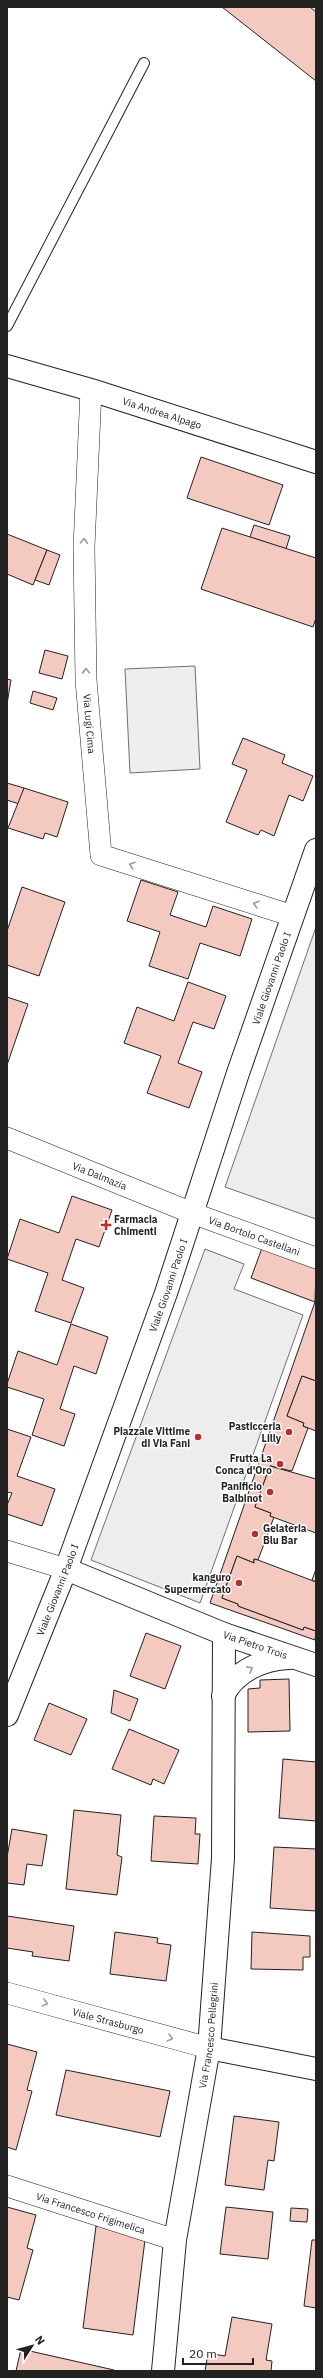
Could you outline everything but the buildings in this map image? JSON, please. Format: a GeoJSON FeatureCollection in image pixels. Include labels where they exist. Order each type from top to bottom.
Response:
{"type":"FeatureCollection","features":[{"type":"Feature","properties":{"kind":"street","name":"Via Andrea Alpago"},"geometry":{"type":"LineString","coordinates":[[7,366],[91,390],[316,462]]}},
{"type":"Feature","properties":{"kind":"street","name":"Via Lugi Cima"},"geometry":{"type":"LineString","coordinates":[[91,390],[84,547],[86,680],[101,855],[293,916]]}},
{"type":"Feature","properties":{"kind":"street","name":"Viale Giovanni Paolo I"},"geometry":{"type":"LineString","coordinates":[[7,1715],[66,1569],[166,1293],[238,1073],[316,850]]}},
{"type":"Feature","properties":{"kind":"street","name":"Via Dalmazia"},"geometry":{"type":"LineString","coordinates":[[7,1138],[192,1213]]}},
{"type":"Feature","properties":{"kind":"street","name":"Via Bortolo Castellani"},"geometry":{"type":"LineString","coordinates":[[192,1213],[316,1258]]}},
{"type":"Feature","properties":{"kind":"street"},"geometry":{"type":"LineString","coordinates":[[7,1551],[66,1569]]}},
{"type":"Feature","properties":{"kind":"street","name":"Via Pietro Trois"},"geometry":{"type":"LineString","coordinates":[[66,1569],[224,1634],[316,1665]]}},
{"type":"Feature","properties":{"kind":"street","name":"Via Francesco Pellegrini"},"geometry":{"type":"LineString","coordinates":[[163,2371],[175,2240],[209,2048],[223,1858],[224,1634]]}},
{"type":"Feature","properties":{"kind":"street"},"geometry":{"type":"LineString","coordinates":[[223,1696],[233,1681],[246,1671],[271,1659],[293,1658]]}},
{"type":"Feature","properties":{"kind":"street","name":"Viale Strasburgo"},"geometry":{"type":"LineString","coordinates":[[7,1993],[209,2048]]}},
{"type":"Feature","properties":{"kind":"street"},"geometry":{"type":"LineString","coordinates":[[209,2048],[316,2069]]}},
{"type":"Feature","properties":{"kind":"street","name":"Via Francesco Frigimelica"},"geometry":{"type":"LineString","coordinates":[[7,2186],[175,2240]]}},
{"type":"Feature","properties":{"kind":"lane"},"geometry":{"type":"LineString","coordinates":[[7,326],[144,64]]}},
{"type":"Feature","properties":{"kind":"shaded area"},"geometry":{"type":"Polygon","coordinates":[[[195,666],[200,769],[130,773],[125,669],[195,666]]]}},
{"type":"Feature","properties":{"kind":"shaded area"},"geometry":{"type":"Polygon","coordinates":[[[316,927],[316,1219],[225,1187],[316,927]]]}},
{"type":"Feature","properties":{"kind":"shaded area","name":"Piazzale Vittime di Via Fani"},"geometry":{"type":"Polygon","coordinates":[[[205,1249],[244,1264],[234,1289],[303,1315],[200,1603],[91,1560],[205,1249]]]}},
{"type":"Feature","properties":{"kind":"place","name":"Farmacia Chimenti"},"geometry":{"type":"Point","coordinates":[106,1225]}},
{"type":"Feature","properties":{"kind":"place","name":"Pasticceria Lilly"},"geometry":{"type":"Point","coordinates":[289,1432]}},
{"type":"Feature","properties":{"kind":"place","name":"Piazzale Vittime di Via Fani"},"geometry":{"type":"Point","coordinates":[198,1437]}},
{"type":"Feature","properties":{"kind":"place","name":"Frutta La Conca d'Oro"},"geometry":{"type":"Point","coordinates":[280,1464]}},
{"type":"Feature","properties":{"kind":"place","name":"Panificio Balbinot"},"geometry":{"type":"Point","coordinates":[270,1492]}},
{"type":"Feature","properties":{"kind":"place","name":"Gelateria Blu Bar"},"geometry":{"type":"Point","coordinates":[255,1534]}},
{"type":"Feature","properties":{"kind":"place","name":"kanguro Supermercato"},"geometry":{"type":"Point","coordinates":[239,1583]}}]}
